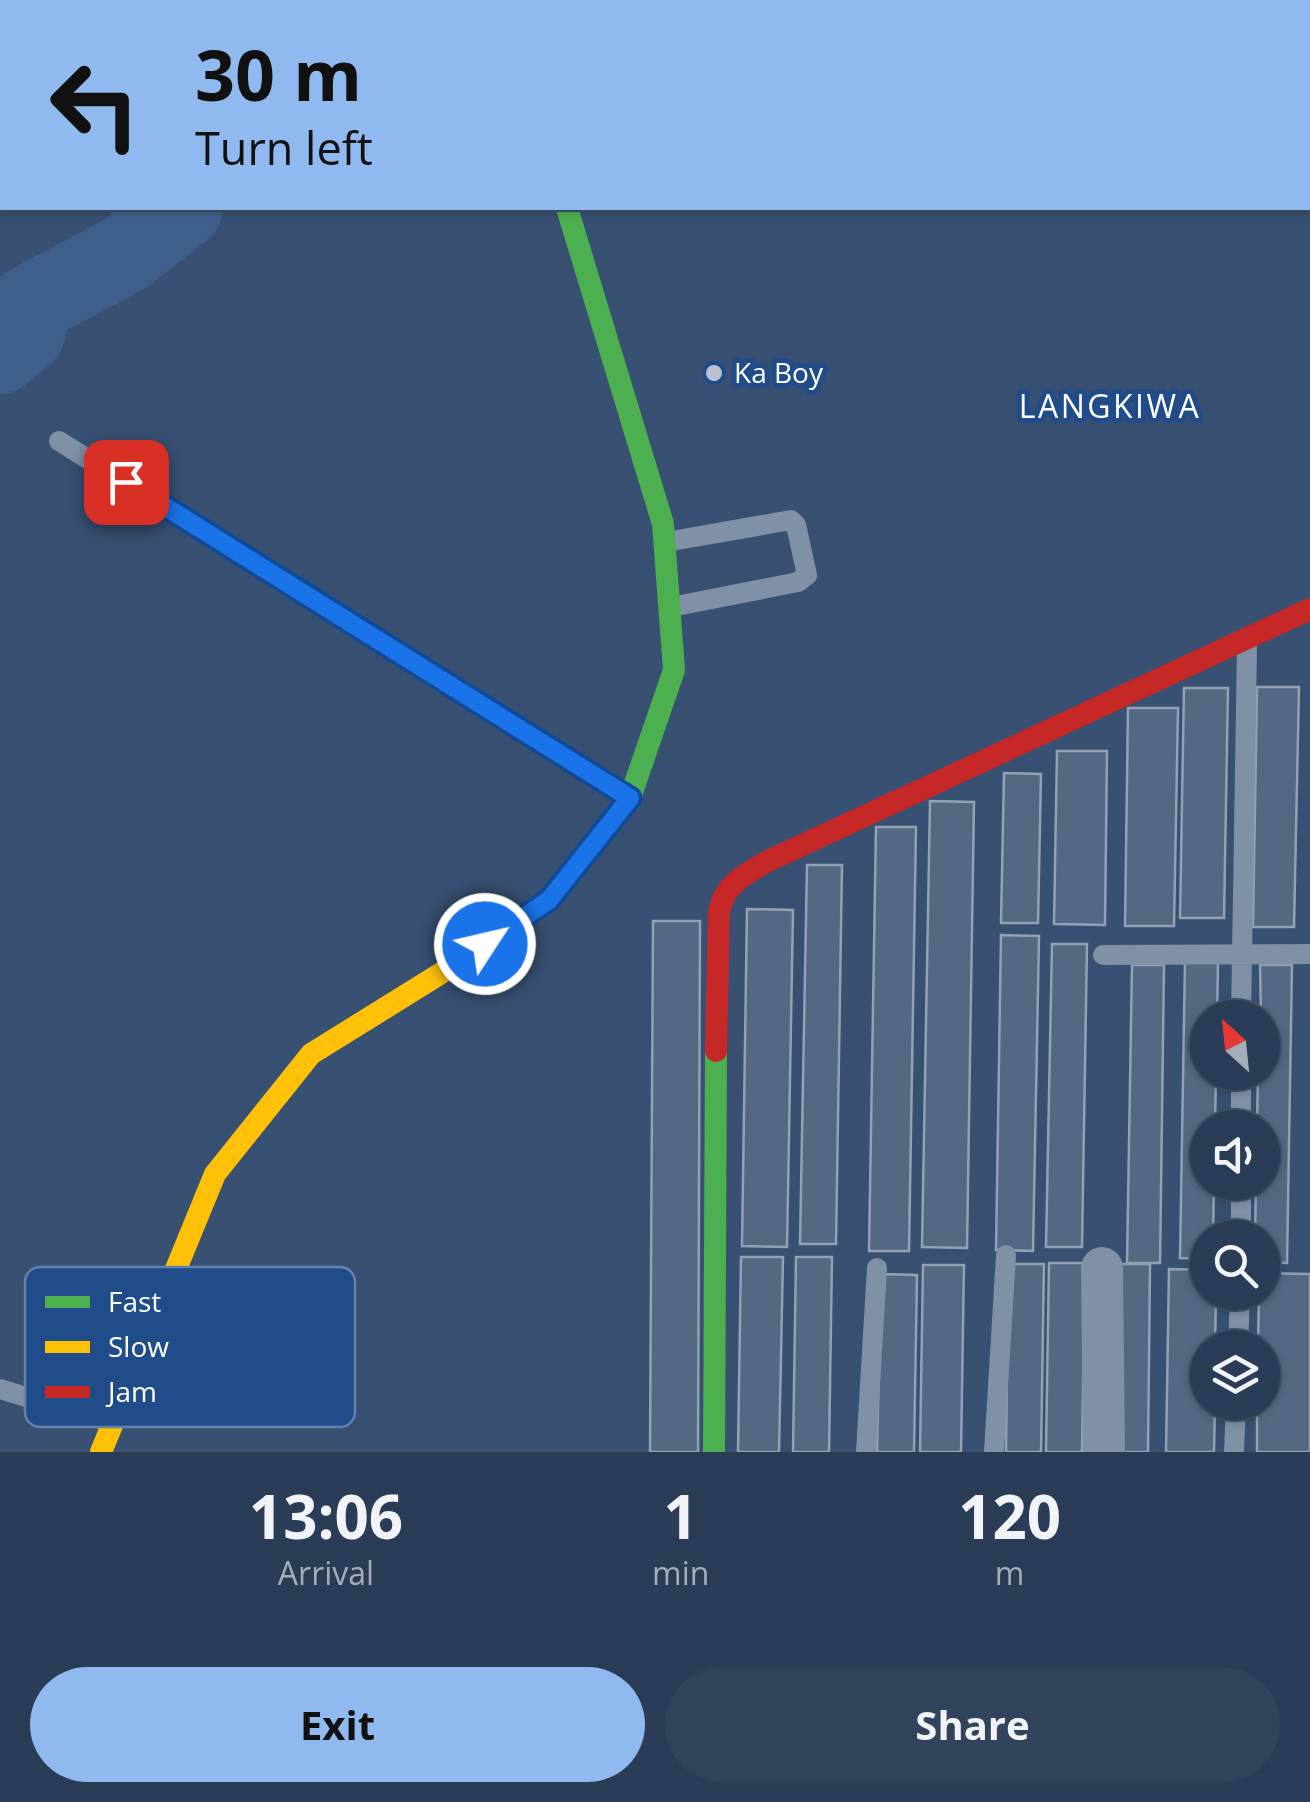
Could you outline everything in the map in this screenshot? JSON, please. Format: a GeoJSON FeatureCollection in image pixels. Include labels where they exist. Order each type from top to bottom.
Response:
{"type":"FeatureCollection","features":[{"type":"Feature","properties":{"kind":"main road"},"geometry":{"type":"LineString","coordinates":[[177,1267],[215,1174],[312,1054],[454,966],[549,900],[630,798],[674,670],[663,524],[568,210]]}},
{"type":"Feature","properties":{"kind":"main road"},"geometry":{"type":"LineString","coordinates":[[714,1452],[716,946],[719,903],[728,884],[768,861],[1310,610]]}},
{"type":"Feature","properties":{"kind":"main road"},"geometry":{"type":"LineString","coordinates":[[101,1452],[110,1427]]}},
{"type":"Feature","properties":{"kind":"street"},"geometry":{"type":"LineString","coordinates":[[1102,1268],[1104,1452]]}},
{"type":"Feature","properties":{"kind":"lane"},"geometry":{"type":"LineString","coordinates":[[59,440],[630,798]]}},
{"type":"Feature","properties":{"kind":"lane"},"geometry":{"type":"LineString","coordinates":[[664,542],[792,520],[806,575],[798,582],[670,607]]}},
{"type":"Feature","properties":{"kind":"lane"},"geometry":{"type":"LineString","coordinates":[[1241,1000],[1247,641]]}},
{"type":"Feature","properties":{"kind":"lane"},"geometry":{"type":"LineString","coordinates":[[1103,955],[1310,954]]}},
{"type":"Feature","properties":{"kind":"lane"},"geometry":{"type":"LineString","coordinates":[[994,1452],[1006,1255]]}},
{"type":"Feature","properties":{"kind":"lane"},"geometry":{"type":"LineString","coordinates":[[866,1452],[877,1268]]}},
{"type":"Feature","properties":{"kind":"lane"},"geometry":{"type":"LineString","coordinates":[[0,1388],[25,1396]]}},
{"type":"Feature","properties":{"kind":"lane"},"geometry":{"type":"LineString","coordinates":[[1234,1452],[1235,1420]]}},
{"type":"Feature","properties":{"kind":"building"},"geometry":{"type":"Polygon","coordinates":[[[1257,687],[1299,687],[1294,927],[1253,927],[1257,687]]]}},
{"type":"Feature","properties":{"kind":"building"},"geometry":{"type":"Polygon","coordinates":[[[1184,688],[1228,688],[1224,918],[1180,918],[1184,688]]]}},
{"type":"Feature","properties":{"kind":"building"},"geometry":{"type":"Polygon","coordinates":[[[1128,708],[1178,708],[1174,926],[1125,926],[1128,708]]]}},
{"type":"Feature","properties":{"kind":"building"},"geometry":{"type":"Polygon","coordinates":[[[1057,751],[1107,751],[1105,925],[1054,924],[1057,751]]]}},
{"type":"Feature","properties":{"kind":"building"},"geometry":{"type":"Polygon","coordinates":[[[1004,773],[1041,774],[1038,923],[1001,923],[1004,773]]]}},
{"type":"Feature","properties":{"kind":"building"},"geometry":{"type":"Polygon","coordinates":[[[930,801],[974,802],[967,1248],[922,1247],[930,801]]]}},
{"type":"Feature","properties":{"kind":"building"},"geometry":{"type":"Polygon","coordinates":[[[876,827],[916,827],[909,1251],[869,1251],[876,827]]]}},
{"type":"Feature","properties":{"kind":"building"},"geometry":{"type":"Polygon","coordinates":[[[807,865],[842,865],[836,1244],[800,1244],[807,865]]]}},
{"type":"Feature","properties":{"kind":"building"},"geometry":{"type":"Polygon","coordinates":[[[747,909],[793,910],[787,1247],[742,1246],[747,909]]]}},
{"type":"Feature","properties":{"kind":"building"},"geometry":{"type":"Polygon","coordinates":[[[653,921],[700,921],[698,1452],[650,1452],[653,921]]]}},
{"type":"Feature","properties":{"kind":"building"},"geometry":{"type":"Polygon","coordinates":[[[1001,935],[1039,936],[1033,1251],[996,1250],[1001,935]]]}},
{"type":"Feature","properties":{"kind":"building"},"geometry":{"type":"Polygon","coordinates":[[[1052,944],[1087,944],[1082,1247],[1046,1247],[1052,944]]]}},
{"type":"Feature","properties":{"kind":"building"},"geometry":{"type":"Polygon","coordinates":[[[1185,960],[1218,961],[1217,1000],[1190,1000],[1190,1090],[1216,1090],[1215,1110],[1190,1110],[1190,1200],[1214,1200],[1213,1220],[1190,1220],[1190,1258],[1180,1258],[1185,960]]]}},
{"type":"Feature","properties":{"kind":"building"},"geometry":{"type":"Polygon","coordinates":[[[1132,965],[1164,965],[1160,1263],[1127,1263],[1132,965]]]}},
{"type":"Feature","properties":{"kind":"building"},"geometry":{"type":"Polygon","coordinates":[[[1260,965],[1292,965],[1287,1263],[1280,1263],[1280,1220],[1255,1220],[1256,1200],[1280,1200],[1280,1110],[1257,1110],[1258,1090],[1280,1090],[1280,1000],[1261,1000],[1260,965]]]}},
{"type":"Feature","properties":{"kind":"building"},"geometry":{"type":"Polygon","coordinates":[[[741,1257],[783,1257],[779,1452],[738,1452],[741,1257]]]}},
{"type":"Feature","properties":{"kind":"building"},"geometry":{"type":"Polygon","coordinates":[[[796,1257],[832,1257],[829,1452],[793,1452],[796,1257]]]}},
{"type":"Feature","properties":{"kind":"building"},"geometry":{"type":"Polygon","coordinates":[[[1049,1263],[1085,1263],[1082,1452],[1046,1452],[1049,1263]]]}},
{"type":"Feature","properties":{"kind":"building"},"geometry":{"type":"Polygon","coordinates":[[[1008,1264],[1044,1264],[1041,1452],[1006,1452],[1008,1264]]]}},
{"type":"Feature","properties":{"kind":"building"},"geometry":{"type":"Polygon","coordinates":[[[1113,1264],[1150,1264],[1148,1452],[1110,1452],[1113,1264]]]}},
{"type":"Feature","properties":{"kind":"building"},"geometry":{"type":"Polygon","coordinates":[[[923,1265],[964,1265],[961,1452],[920,1452],[923,1265]]]}},
{"type":"Feature","properties":{"kind":"building"},"geometry":{"type":"Polygon","coordinates":[[[1169,1269],[1190,1270],[1190,1310],[1216,1310],[1215,1330],[1190,1330],[1190,1420],[1215,1420],[1214,1452],[1166,1452],[1169,1269]]]}},
{"type":"Feature","properties":{"kind":"building"},"geometry":{"type":"Polygon","coordinates":[[[1280,1273],[1310,1274],[1310,1452],[1257,1452],[1257,1420],[1280,1420],[1280,1330],[1258,1330],[1259,1310],[1280,1310],[1280,1273]]]}},
{"type":"Feature","properties":{"kind":"building"},"geometry":{"type":"Polygon","coordinates":[[[881,1274],[917,1275],[914,1452],[877,1452],[881,1274]]]}},
{"type":"Feature","properties":{"kind":"waterway"},"geometry":{"type":"LineString","coordinates":[[0,354],[25,333],[29,305],[125,254],[180,210]]}},
{"type":"Feature","properties":{"kind":"traffic: fast"},"geometry":{"type":"LineString","coordinates":[[459,962],[549,901],[630,798],[674,670],[663,524],[568,210]]}},
{"type":"Feature","properties":{"kind":"traffic: fast"},"geometry":{"type":"LineString","coordinates":[[714,1452],[716,1051]]}},
{"type":"Feature","properties":{"kind":"traffic: slow"},"geometry":{"type":"LineString","coordinates":[[177,1267],[215,1174],[311,1054],[459,962]]}},
{"type":"Feature","properties":{"kind":"traffic: slow"},"geometry":{"type":"LineString","coordinates":[[101,1452],[111,1427]]}},
{"type":"Feature","properties":{"kind":"traffic: jam"},"geometry":{"type":"LineString","coordinates":[[716,1051],[719,912],[726,894],[744,875],[1310,609]]}},
{"type":"Feature","properties":{"kind":"place","name":"Ka Boy"},"geometry":{"type":"Point","coordinates":[714,373]}},
{"type":"Feature","properties":{"kind":"district","name":"LANGKIWA"},"geometry":{"type":"Point","coordinates":[1110,407]}},
{"type":"Feature","properties":{"kind":"route"},"geometry":{"type":"LineString","coordinates":[[126,482],[630,798],[549,900],[485,944]]}}]}
